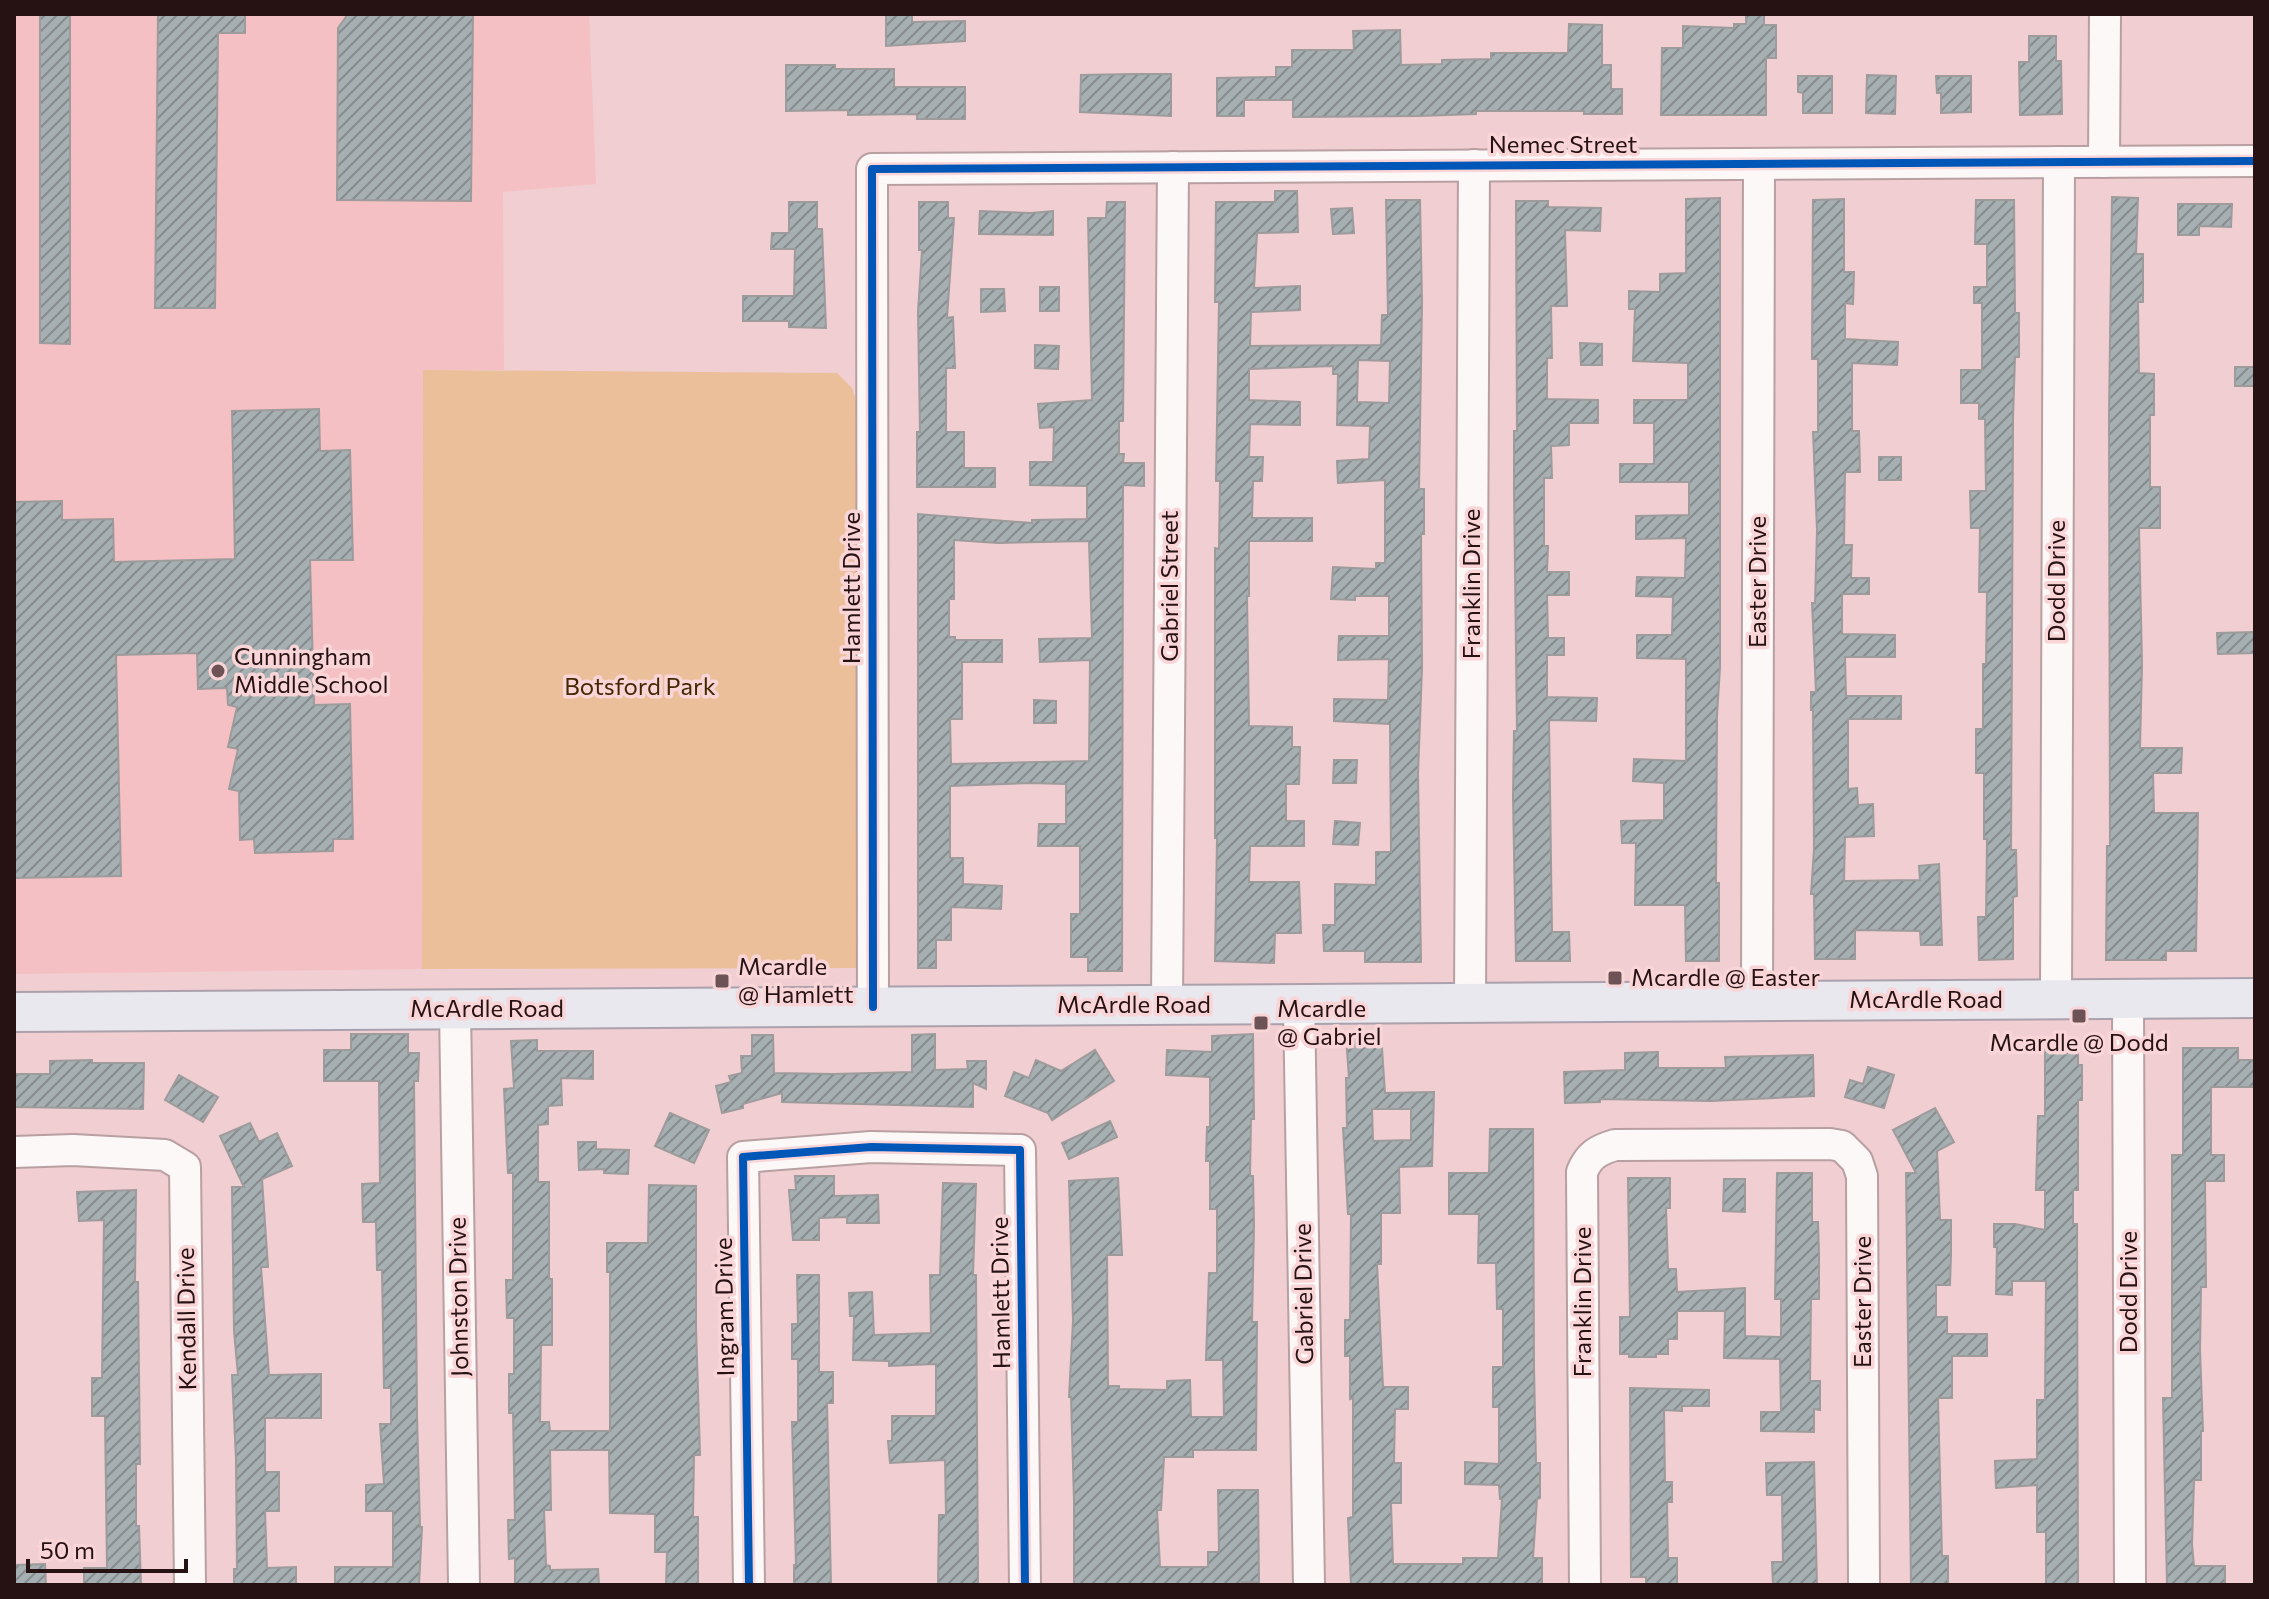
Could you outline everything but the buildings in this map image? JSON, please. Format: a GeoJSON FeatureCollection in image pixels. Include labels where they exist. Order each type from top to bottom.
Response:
{"type":"FeatureCollection","features":[{"type":"Feature","properties":{"kind":"main road","name":"McArdle Road"},"geometry":{"type":"LineString","coordinates":[[14,1012],[2255,998]]}},
{"type":"Feature","properties":{"kind":"street"},"geometry":{"type":"LineString","coordinates":[[2104,162],[2105,14]]}},
{"type":"Feature","properties":{"kind":"street","name":"Nemec Street"},"geometry":{"type":"LineString","coordinates":[[872,169],[2255,161]]}},
{"type":"Feature","properties":{"kind":"street","name":"Dodd Drive"},"geometry":{"type":"LineString","coordinates":[[2056,999],[2059,162]]}},
{"type":"Feature","properties":{"kind":"street","name":"Easter Drive"},"geometry":{"type":"LineString","coordinates":[[1757,1001],[1759,164]]}},
{"type":"Feature","properties":{"kind":"street","name":"Franklin Drive"},"geometry":{"type":"LineString","coordinates":[[1470,1003],[1474,165]]}},
{"type":"Feature","properties":{"kind":"street","name":"Gabriel Street"},"geometry":{"type":"LineString","coordinates":[[1167,1005],[1173,167]]}},
{"type":"Feature","properties":{"kind":"street","name":"Hamlett Drive"},"geometry":{"type":"LineString","coordinates":[[872,169],[873,1007]]}},
{"type":"Feature","properties":{"kind":"street","name":"Dodd Drive"},"geometry":{"type":"LineString","coordinates":[[2128,999],[2130,1585]]}},
{"type":"Feature","properties":{"kind":"street","name":"Gabriel Drive"},"geometry":{"type":"LineString","coordinates":[[1299,1004],[1309,1585]]}},
{"type":"Feature","properties":{"kind":"street","name":"Johnston Drive"},"geometry":{"type":"LineString","coordinates":[[455,1009],[464,1585]]}},
{"type":"Feature","properties":{"kind":"street","name":"Easter Drive"},"geometry":{"type":"LineString","coordinates":[[1722,1144],[1842,1146],[1857,1161],[1862,1176],[1864,1585]]}},
{"type":"Feature","properties":{"kind":"street","name":"Franklin Drive"},"geometry":{"type":"LineString","coordinates":[[1585,1585],[1582,1172],[1588,1158],[1601,1149],[1615,1145],[1722,1144]]}},
{"type":"Feature","properties":{"kind":"street","name":"Hamlett Drive"},"geometry":{"type":"LineString","coordinates":[[871,1147],[1020,1150],[1025,1585]]}},
{"type":"Feature","properties":{"kind":"street","name":"Ingram Drive"},"geometry":{"type":"LineString","coordinates":[[749,1585],[743,1157],[871,1147]]}},
{"type":"Feature","properties":{"kind":"street","name":"Kendall Drive"},"geometry":{"type":"LineString","coordinates":[[14,1152],[73,1150],[165,1155],[185,1167],[190,1585]]}},
{"type":"Feature","properties":{"kind":"shaded area"},"geometry":{"type":"Polygon","coordinates":[[[14,14],[589,14],[596,184],[503,192],[504,370],[423,370],[422,969],[14,974],[14,14]]]}},
{"type":"Feature","properties":{"kind":"green space","name":"Botsford Park"},"geometry":{"type":"Polygon","coordinates":[[[423,370],[837,373],[852,388],[858,406],[857,968],[422,969],[423,370]]]}},
{"type":"Feature","properties":{"kind":"cycle path"},"geometry":{"type":"LineString","coordinates":[[873,1007],[872,169],[2255,161]]}},
{"type":"Feature","properties":{"kind":"cycle path"},"geometry":{"type":"LineString","coordinates":[[749,1585],[743,1157],[871,1147],[1020,1150],[1025,1585]]}},
{"type":"Feature","properties":{"kind":"place","name":"Cunningham Middle School"},"geometry":{"type":"Point","coordinates":[218,671]}},
{"type":"Feature","properties":{"kind":"place","name":"Mcardle @ Easter"},"geometry":{"type":"Point","coordinates":[1615,978]}},
{"type":"Feature","properties":{"kind":"place","name":"Mcardle @ Hamlett"},"geometry":{"type":"Point","coordinates":[722,981]}},
{"type":"Feature","properties":{"kind":"place","name":"Mcardle @ Dodd"},"geometry":{"type":"Point","coordinates":[2079,1016]}},
{"type":"Feature","properties":{"kind":"place","name":"Mcardle @ Gabriel"},"geometry":{"type":"Point","coordinates":[1261,1023]}}]}
